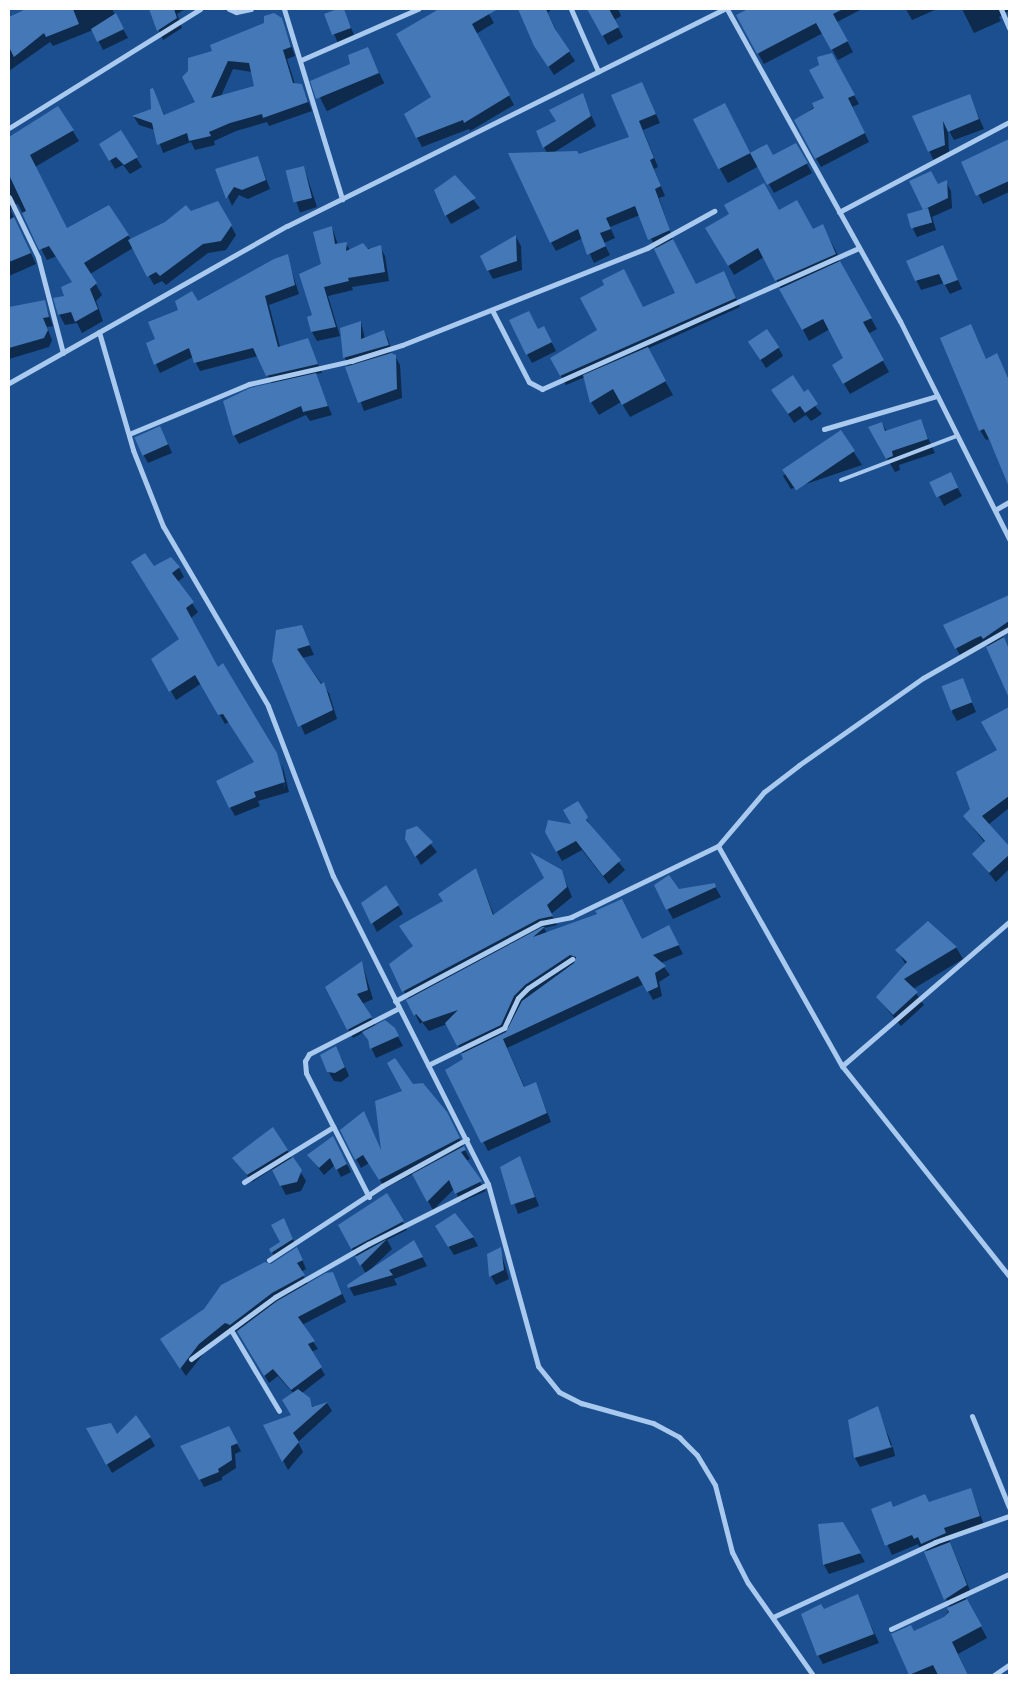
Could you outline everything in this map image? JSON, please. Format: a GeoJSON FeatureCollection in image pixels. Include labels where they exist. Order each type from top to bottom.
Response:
{"type":"FeatureCollection","features":[{"type":"Feature","properties":{"kind":"street"},"geometry":{"type":"LineString","coordinates":[[9,128],[200,9]]}},
{"type":"Feature","properties":{"kind":"street"},"geometry":{"type":"LineString","coordinates":[[229,9],[236,12],[251,9]]}},
{"type":"Feature","properties":{"kind":"street"},"geometry":{"type":"LineString","coordinates":[[284,9],[302,60],[342,199]]}},
{"type":"Feature","properties":{"kind":"street"},"geometry":{"type":"LineString","coordinates":[[302,60],[418,9]]}},
{"type":"Feature","properties":{"kind":"street"},"geometry":{"type":"LineString","coordinates":[[571,9],[598,71]]}},
{"type":"Feature","properties":{"kind":"street"},"geometry":{"type":"LineString","coordinates":[[9,384],[286,226],[725,9],[859,248],[937,396],[1009,539]]}},
{"type":"Feature","properties":{"kind":"street"},"geometry":{"type":"LineString","coordinates":[[1002,9],[1009,28]]}},
{"type":"Feature","properties":{"kind":"street"},"geometry":{"type":"LineString","coordinates":[[839,212],[1009,122]]}},
{"type":"Feature","properties":{"kind":"street"},"geometry":{"type":"LineString","coordinates":[[9,197],[38,257],[63,353]]}},
{"type":"Feature","properties":{"kind":"street"},"geometry":{"type":"LineString","coordinates":[[129,434],[249,384],[351,361],[492,310],[647,248],[714,211]]}},
{"type":"Feature","properties":{"kind":"street"},"geometry":{"type":"LineString","coordinates":[[492,310],[529,382],[542,390],[859,248]]}},
{"type":"Feature","properties":{"kind":"street"},"geometry":{"type":"LineString","coordinates":[[99,332],[129,434],[163,526],[185,569],[234,643],[268,706],[333,876],[488,1184],[538,1366],[559,1392],[581,1403],[653,1423],[679,1437],[697,1455],[715,1485],[732,1552],[748,1583],[813,1675]]}},
{"type":"Feature","properties":{"kind":"street"},"geometry":{"type":"LineString","coordinates":[[824,429],[937,396]]}},
{"type":"Feature","properties":{"kind":"street"},"geometry":{"type":"LineString","coordinates":[[995,510],[1009,502]]}},
{"type":"Feature","properties":{"kind":"street"},"geometry":{"type":"LineString","coordinates":[[394,1000],[541,924],[571,917],[718,846],[764,792],[798,765],[923,678],[1009,629]]}},
{"type":"Feature","properties":{"kind":"street"},"geometry":{"type":"LineString","coordinates":[[718,846],[842,1066],[1009,1276]]}},
{"type":"Feature","properties":{"kind":"street"},"geometry":{"type":"LineString","coordinates":[[842,1066],[1009,922]]}},
{"type":"Feature","properties":{"kind":"street"},"geometry":{"type":"LineString","coordinates":[[428,1065],[504,1028],[518,998],[528,988],[572,959]]}},
{"type":"Feature","properties":{"kind":"street"},"geometry":{"type":"LineString","coordinates":[[369,1197],[306,1073],[305,1061],[309,1054],[399,1008]]}},
{"type":"Feature","properties":{"kind":"street"},"geometry":{"type":"LineString","coordinates":[[244,1182],[333,1127]]}},
{"type":"Feature","properties":{"kind":"street"},"geometry":{"type":"LineString","coordinates":[[268,1260],[369,1197],[382,1186],[467,1139]]}},
{"type":"Feature","properties":{"kind":"street"},"geometry":{"type":"LineString","coordinates":[[191,1359],[275,1297],[368,1244],[488,1184]]}},
{"type":"Feature","properties":{"kind":"street"},"geometry":{"type":"LineString","coordinates":[[231,1330],[279,1411]]}},
{"type":"Feature","properties":{"kind":"street"},"geometry":{"type":"LineString","coordinates":[[972,1416],[1009,1507]]}},
{"type":"Feature","properties":{"kind":"street"},"geometry":{"type":"LineString","coordinates":[[773,1616],[935,1542],[1009,1516]]}},
{"type":"Feature","properties":{"kind":"street"},"geometry":{"type":"LineString","coordinates":[[891,1629],[1009,1574]]}},
{"type":"Feature","properties":{"kind":"street"},"geometry":{"type":"LineString","coordinates":[[994,1675],[1009,1666]]}},
{"type":"Feature","properties":{"kind":"lane"},"geometry":{"type":"LineString","coordinates":[[841,480],[957,436]]}},
{"type":"Feature","properties":{"kind":"building"},"geometry":{"type":"Polygon","coordinates":[[[26,9],[73,9],[79,24],[46,37],[44,33],[14,57],[9,47],[9,17],[26,9]]]}},
{"type":"Feature","properties":{"kind":"building"},"geometry":{"type":"Polygon","coordinates":[[[149,9],[174,9],[177,18],[157,31],[149,9]]]}},
{"type":"Feature","properties":{"kind":"building"},"geometry":{"type":"Polygon","coordinates":[[[337,9],[344,9],[351,28],[332,35],[324,14],[337,9]]]}},
{"type":"Feature","properties":{"kind":"building"},"geometry":{"type":"Polygon","coordinates":[[[439,9],[498,9],[472,24],[510,95],[464,123],[463,120],[416,138],[404,114],[431,97],[396,34],[439,9]]]}},
{"type":"Feature","properties":{"kind":"building"},"geometry":{"type":"Polygon","coordinates":[[[518,9],[546,9],[555,29],[570,51],[548,67],[534,46],[518,9]]]}},
{"type":"Feature","properties":{"kind":"building"},"geometry":{"type":"Polygon","coordinates":[[[587,9],[609,9],[619,27],[602,36],[587,9]]]}},
{"type":"Feature","properties":{"kind":"building"},"geometry":{"type":"Polygon","coordinates":[[[748,9],[843,9],[833,14],[848,41],[831,50],[816,23],[757,54],[736,15],[748,9]]]}},
{"type":"Feature","properties":{"kind":"building"},"geometry":{"type":"Polygon","coordinates":[[[116,13],[124,29],[97,42],[91,29],[116,13]]]}},
{"type":"Feature","properties":{"kind":"building"},"geometry":{"type":"Polygon","coordinates":[[[274,13],[282,18],[291,47],[283,50],[293,83],[302,84],[308,102],[263,118],[262,114],[230,123],[209,132],[211,136],[189,141],[187,133],[157,145],[152,123],[132,116],[151,109],[150,89],[153,88],[164,115],[195,102],[182,77],[188,71],[188,58],[212,51],[210,45],[264,23],[264,16],[274,13]],[[228,61],[211,98],[254,86],[249,63],[228,61]]]}},
{"type":"Feature","properties":{"kind":"building"},"geometry":{"type":"Polygon","coordinates":[[[368,47],[379,73],[316,99],[310,81],[350,64],[348,55],[368,47]]]}},
{"type":"Feature","properties":{"kind":"building"},"geometry":{"type":"Polygon","coordinates":[[[832,53],[855,95],[848,98],[865,133],[815,159],[794,120],[814,108],[812,103],[824,98],[809,70],[819,65],[817,57],[832,53]]]}},
{"type":"Feature","properties":{"kind":"building"},"geometry":{"type":"Polygon","coordinates":[[[642,82],[656,114],[639,121],[654,158],[650,160],[661,186],[655,189],[670,230],[648,240],[635,206],[606,218],[611,229],[600,233],[606,246],[587,255],[578,229],[550,243],[508,153],[577,151],[579,154],[629,137],[611,95],[642,82]]]}},
{"type":"Feature","properties":{"kind":"building"},"geometry":{"type":"Polygon","coordinates":[[[583,93],[591,116],[543,148],[536,131],[556,121],[549,110],[583,93]]]}},
{"type":"Feature","properties":{"kind":"building"},"geometry":{"type":"Polygon","coordinates":[[[970,94],[979,119],[948,132],[943,121],[945,145],[928,152],[912,116],[970,94]]]}},
{"type":"Feature","properties":{"kind":"building"},"geometry":{"type":"Polygon","coordinates":[[[725,103],[750,153],[718,169],[693,119],[725,103]]]}},
{"type":"Feature","properties":{"kind":"building"},"geometry":{"type":"Polygon","coordinates":[[[58,106],[74,130],[30,155],[67,228],[109,205],[129,235],[84,263],[97,283],[90,289],[98,309],[75,322],[71,312],[58,315],[53,298],[64,296],[61,287],[72,282],[49,246],[39,250],[22,213],[26,211],[9,175],[9,137],[58,106]]]}},
{"type":"Feature","properties":{"kind":"building"},"geometry":{"type":"Polygon","coordinates":[[[121,130],[138,157],[124,165],[116,157],[109,161],[99,144],[121,130]]]}},
{"type":"Feature","properties":{"kind":"building"},"geometry":{"type":"Polygon","coordinates":[[[1009,139],[1009,181],[976,196],[961,162],[1009,139]]]}},
{"type":"Feature","properties":{"kind":"building"},"geometry":{"type":"Polygon","coordinates":[[[796,143],[808,163],[767,185],[750,153],[767,144],[773,155],[796,143]]]}},
{"type":"Feature","properties":{"kind":"building"},"geometry":{"type":"Polygon","coordinates":[[[258,156],[266,180],[242,190],[234,187],[226,199],[215,169],[258,156]]]}},
{"type":"Feature","properties":{"kind":"building"},"geometry":{"type":"Polygon","coordinates":[[[304,166],[312,198],[294,203],[286,171],[304,166]]]}},
{"type":"Feature","properties":{"kind":"building"},"geometry":{"type":"Polygon","coordinates":[[[931,171],[938,184],[947,180],[948,198],[923,210],[909,181],[931,171]]]}},
{"type":"Feature","properties":{"kind":"building"},"geometry":{"type":"Polygon","coordinates":[[[455,175],[476,198],[445,216],[434,190],[455,175]]]}},
{"type":"Feature","properties":{"kind":"building"},"geometry":{"type":"Polygon","coordinates":[[[764,183],[779,210],[797,200],[813,229],[823,224],[836,254],[775,281],[758,248],[728,266],[705,228],[729,214],[724,205],[764,183]]]}},
{"type":"Feature","properties":{"kind":"building"},"geometry":{"type":"Polygon","coordinates":[[[218,201],[232,225],[221,241],[203,244],[160,276],[156,272],[147,277],[128,240],[165,222],[186,205],[191,211],[218,201]]]}},
{"type":"Feature","properties":{"kind":"building"},"geometry":{"type":"Polygon","coordinates":[[[928,208],[932,222],[911,228],[907,214],[928,208]]]}},
{"type":"Feature","properties":{"kind":"building"},"geometry":{"type":"Polygon","coordinates":[[[14,217],[31,253],[9,262],[9,220],[14,217]]]}},
{"type":"Feature","properties":{"kind":"building"},"geometry":{"type":"Polygon","coordinates":[[[332,226],[335,244],[347,242],[346,251],[363,243],[368,249],[381,245],[385,272],[348,278],[349,281],[324,287],[336,327],[311,332],[307,317],[312,315],[299,274],[321,264],[313,232],[332,226]]]}},
{"type":"Feature","properties":{"kind":"building"},"geometry":{"type":"Polygon","coordinates":[[[516,235],[517,261],[487,271],[480,256],[516,235]]]}},
{"type":"Feature","properties":{"kind":"building"},"geometry":{"type":"Polygon","coordinates":[[[673,239],[696,284],[724,271],[736,298],[560,376],[550,358],[597,330],[580,298],[604,285],[602,280],[624,269],[643,307],[675,293],[654,249],[673,239]]]}},
{"type":"Feature","properties":{"kind":"building"},"geometry":{"type":"Polygon","coordinates":[[[943,245],[958,280],[944,285],[939,274],[915,281],[906,261],[943,245]]]}},
{"type":"Feature","properties":{"kind":"building"},"geometry":{"type":"Polygon","coordinates":[[[288,254],[295,285],[265,296],[278,347],[308,338],[318,364],[266,376],[253,348],[194,363],[189,348],[154,365],[146,343],[155,339],[148,322],[178,310],[175,301],[192,291],[198,301],[274,259],[288,254]]]}},
{"type":"Feature","properties":{"kind":"building"},"geometry":{"type":"Polygon","coordinates":[[[840,261],[872,318],[863,322],[884,360],[843,384],[832,365],[843,358],[823,319],[802,330],[779,289],[840,261]]]}},
{"type":"Feature","properties":{"kind":"building"},"geometry":{"type":"Polygon","coordinates":[[[45,300],[49,317],[43,318],[48,330],[44,338],[9,348],[9,307],[45,300]]]}},
{"type":"Feature","properties":{"kind":"building"},"geometry":{"type":"Polygon","coordinates":[[[529,311],[538,329],[544,326],[552,342],[526,355],[509,320],[529,311]]]}},
{"type":"Feature","properties":{"kind":"building"},"geometry":{"type":"Polygon","coordinates":[[[361,321],[361,339],[384,330],[389,345],[343,358],[340,328],[361,321]]]}},
{"type":"Feature","properties":{"kind":"building"},"geometry":{"type":"Polygon","coordinates":[[[971,324],[986,359],[997,353],[1009,380],[1009,487],[984,429],[979,431],[940,338],[971,324]]]}},
{"type":"Feature","properties":{"kind":"building"},"geometry":{"type":"Polygon","coordinates":[[[767,329],[779,347],[760,360],[748,342],[767,329]]]}},
{"type":"Feature","properties":{"kind":"building"},"geometry":{"type":"Polygon","coordinates":[[[648,347],[666,381],[622,405],[613,389],[590,403],[583,375],[648,347]]]}},
{"type":"Feature","properties":{"kind":"building"},"geometry":{"type":"Polygon","coordinates":[[[391,353],[396,355],[397,389],[358,403],[345,367],[391,353]]]}},
{"type":"Feature","properties":{"kind":"building"},"geometry":{"type":"Polygon","coordinates":[[[316,373],[328,406],[303,412],[301,406],[233,436],[223,401],[250,388],[316,373]]]}},
{"type":"Feature","properties":{"kind":"building"},"geometry":{"type":"Polygon","coordinates":[[[793,375],[804,392],[808,389],[818,404],[805,413],[800,406],[788,414],[771,390],[793,375]]]}},
{"type":"Feature","properties":{"kind":"building"},"geometry":{"type":"Polygon","coordinates":[[[921,419],[928,439],[892,451],[893,456],[886,459],[868,427],[882,422],[885,431],[921,419]]]}},
{"type":"Feature","properties":{"kind":"building"},"geometry":{"type":"Polygon","coordinates":[[[160,426],[168,444],[143,456],[134,437],[160,426]]]}},
{"type":"Feature","properties":{"kind":"building"},"geometry":{"type":"Polygon","coordinates":[[[841,430],[855,451],[796,490],[782,470],[841,430]]]}},
{"type":"Feature","properties":{"kind":"building"},"geometry":{"type":"Polygon","coordinates":[[[951,472],[958,487],[936,498],[929,482],[951,472]]]}},
{"type":"Feature","properties":{"kind":"building"},"geometry":{"type":"Polygon","coordinates":[[[145,553],[154,566],[171,557],[180,567],[172,573],[194,602],[186,608],[218,667],[223,663],[277,753],[285,782],[254,792],[256,797],[229,808],[216,781],[254,762],[223,714],[218,715],[195,675],[169,692],[151,659],[179,639],[131,562],[145,553]]]}},
{"type":"Feature","properties":{"kind":"building"},"geometry":{"type":"Polygon","coordinates":[[[1009,595],[1009,621],[983,639],[981,636],[955,649],[943,625],[1009,595]]]}},
{"type":"Feature","properties":{"kind":"building"},"geometry":{"type":"Polygon","coordinates":[[[302,625],[310,645],[297,649],[321,684],[324,682],[333,710],[298,727],[272,661],[276,630],[302,625]]]}},
{"type":"Feature","properties":{"kind":"building"},"geometry":{"type":"Polygon","coordinates":[[[1004,637],[1009,649],[1009,698],[986,647],[1004,637]]]}},
{"type":"Feature","properties":{"kind":"building"},"geometry":{"type":"Polygon","coordinates":[[[963,678],[972,702],[951,711],[942,686],[963,678]]]}},
{"type":"Feature","properties":{"kind":"building"},"geometry":{"type":"Polygon","coordinates":[[[1009,707],[1009,796],[982,816],[1009,846],[1009,855],[989,873],[972,854],[985,841],[963,816],[970,809],[956,772],[997,750],[981,722],[1009,707]]]}},
{"type":"Feature","properties":{"kind":"building"},"geometry":{"type":"Polygon","coordinates":[[[578,801],[588,817],[586,820],[621,860],[603,876],[576,841],[556,852],[545,832],[548,820],[571,824],[563,810],[578,801]]]}},
{"type":"Feature","properties":{"kind":"building"},"geometry":{"type":"Polygon","coordinates":[[[417,826],[433,842],[415,857],[405,839],[406,830],[417,826]]]}},
{"type":"Feature","properties":{"kind":"building"},"geometry":{"type":"Polygon","coordinates":[[[530,852],[562,870],[567,887],[547,905],[553,916],[539,919],[402,992],[389,964],[413,946],[399,926],[443,901],[438,894],[476,868],[493,915],[544,878],[530,852]]]}},
{"type":"Feature","properties":{"kind":"building"},"geometry":{"type":"Polygon","coordinates":[[[669,875],[679,889],[715,883],[716,887],[666,910],[654,885],[669,875]]]}},
{"type":"Feature","properties":{"kind":"building"},"geometry":{"type":"Polygon","coordinates":[[[386,885],[399,905],[371,924],[361,903],[386,885]]]}},
{"type":"Feature","properties":{"kind":"building"},"geometry":{"type":"Polygon","coordinates":[[[622,899],[642,939],[669,925],[679,945],[653,955],[666,966],[655,973],[658,987],[647,992],[638,976],[503,1039],[524,1087],[536,1082],[547,1113],[481,1143],[445,1070],[463,1059],[461,1054],[506,1032],[522,1001],[574,963],[576,957],[570,955],[525,985],[514,996],[501,1025],[457,1046],[445,1023],[458,1010],[423,1022],[416,1014],[414,1016],[406,1000],[542,927],[545,927],[533,937],[597,914],[595,911],[622,899]]]}},
{"type":"Feature","properties":{"kind":"building"},"geometry":{"type":"Polygon","coordinates":[[[928,921],[957,947],[904,979],[918,992],[893,1015],[876,997],[907,962],[895,950],[928,921]]]}},
{"type":"Feature","properties":{"kind":"building"},"geometry":{"type":"Polygon","coordinates":[[[362,961],[368,990],[357,994],[372,1017],[347,1030],[325,987],[362,961]]]}},
{"type":"Feature","properties":{"kind":"building"},"geometry":{"type":"Polygon","coordinates":[[[385,1020],[395,1028],[399,1036],[370,1049],[368,1040],[362,1032],[385,1020]]]}},
{"type":"Feature","properties":{"kind":"building"},"geometry":{"type":"Polygon","coordinates":[[[336,1046],[345,1067],[335,1073],[327,1072],[320,1055],[336,1046]]]}},
{"type":"Feature","properties":{"kind":"building"},"geometry":{"type":"Polygon","coordinates":[[[395,1058],[413,1084],[423,1083],[447,1112],[460,1138],[379,1180],[363,1155],[355,1160],[340,1130],[364,1111],[381,1150],[375,1101],[402,1091],[387,1063],[395,1058]]]}},
{"type":"Feature","properties":{"kind":"building"},"geometry":{"type":"Polygon","coordinates":[[[273,1127],[288,1150],[247,1175],[232,1158],[273,1127]]]}},
{"type":"Feature","properties":{"kind":"building"},"geometry":{"type":"Polygon","coordinates":[[[333,1136],[347,1164],[336,1170],[330,1158],[319,1168],[307,1155],[333,1136]]]}},
{"type":"Feature","properties":{"kind":"building"},"geometry":{"type":"Polygon","coordinates":[[[464,1146],[466,1150],[461,1152],[482,1181],[455,1194],[449,1180],[427,1202],[412,1174],[464,1146]]]}},
{"type":"Feature","properties":{"kind":"building"},"geometry":{"type":"Polygon","coordinates":[[[520,1156],[535,1197],[511,1205],[500,1167],[520,1156]]]}},
{"type":"Feature","properties":{"kind":"building"},"geometry":{"type":"Polygon","coordinates":[[[293,1157],[302,1170],[297,1182],[280,1186],[272,1170],[293,1157]]]}},
{"type":"Feature","properties":{"kind":"building"},"geometry":{"type":"Polygon","coordinates":[[[387,1193],[404,1221],[351,1249],[338,1225],[387,1193]]]}},
{"type":"Feature","properties":{"kind":"building"},"geometry":{"type":"Polygon","coordinates":[[[455,1213],[474,1237],[448,1247],[435,1226],[455,1213]]]}},
{"type":"Feature","properties":{"kind":"building"},"geometry":{"type":"Polygon","coordinates":[[[284,1218],[293,1239],[271,1253],[269,1249],[280,1242],[271,1225],[284,1218]]]}},
{"type":"Feature","properties":{"kind":"building"},"geometry":{"type":"Polygon","coordinates":[[[387,1239],[360,1266],[355,1257],[387,1239]]]}},
{"type":"Feature","properties":{"kind":"building"},"geometry":{"type":"Polygon","coordinates":[[[414,1240],[423,1257],[389,1270],[393,1275],[348,1288],[347,1285],[414,1240]]]}},
{"type":"Feature","properties":{"kind":"building"},"geometry":{"type":"Polygon","coordinates":[[[297,1247],[303,1260],[297,1263],[305,1275],[272,1293],[230,1325],[225,1323],[199,1344],[180,1369],[160,1339],[204,1309],[221,1285],[265,1262],[271,1264],[297,1247]]]}},
{"type":"Feature","properties":{"kind":"building"},"geometry":{"type":"Polygon","coordinates":[[[501,1247],[504,1270],[489,1277],[487,1254],[501,1247]]]}},
{"type":"Feature","properties":{"kind":"building"},"geometry":{"type":"Polygon","coordinates":[[[333,1272],[342,1294],[298,1317],[315,1341],[308,1344],[322,1367],[291,1390],[273,1369],[264,1376],[237,1331],[277,1301],[326,1273],[333,1272]]]}},
{"type":"Feature","properties":{"kind":"building"},"geometry":{"type":"Polygon","coordinates":[[[298,1389],[310,1398],[312,1407],[328,1402],[293,1433],[299,1442],[282,1462],[263,1425],[291,1415],[282,1400],[298,1389]]]}},
{"type":"Feature","properties":{"kind":"building"},"geometry":{"type":"Polygon","coordinates":[[[878,1406],[891,1447],[854,1458],[848,1420],[878,1406]]]}},
{"type":"Feature","properties":{"kind":"building"},"geometry":{"type":"Polygon","coordinates":[[[136,1415],[151,1437],[106,1465],[86,1428],[111,1423],[117,1434],[136,1415]]]}},
{"type":"Feature","properties":{"kind":"building"},"geometry":{"type":"Polygon","coordinates":[[[229,1426],[238,1443],[231,1446],[232,1460],[218,1469],[219,1472],[199,1480],[180,1446],[229,1426]]]}},
{"type":"Feature","properties":{"kind":"building"},"geometry":{"type":"Polygon","coordinates":[[[971,1488],[980,1516],[944,1528],[946,1533],[921,1544],[918,1537],[914,1539],[912,1535],[885,1546],[871,1509],[891,1501],[893,1507],[925,1494],[929,1502],[971,1488]]]}},
{"type":"Feature","properties":{"kind":"building"},"geometry":{"type":"Polygon","coordinates":[[[843,1522],[861,1553],[823,1565],[818,1524],[843,1522]]]}},
{"type":"Feature","properties":{"kind":"building"},"geometry":{"type":"Polygon","coordinates":[[[950,1542],[967,1585],[944,1600],[924,1552],[950,1542]]]}},
{"type":"Feature","properties":{"kind":"building"},"geometry":{"type":"Polygon","coordinates":[[[858,1594],[874,1634],[817,1656],[801,1614],[821,1604],[824,1609],[858,1594]]]}},
{"type":"Feature","properties":{"kind":"building"},"geometry":{"type":"Polygon","coordinates":[[[967,1599],[982,1626],[952,1642],[968,1675],[938,1675],[933,1665],[909,1675],[891,1634],[911,1625],[914,1631],[944,1617],[949,1612],[947,1608],[967,1599]]]}}]}
